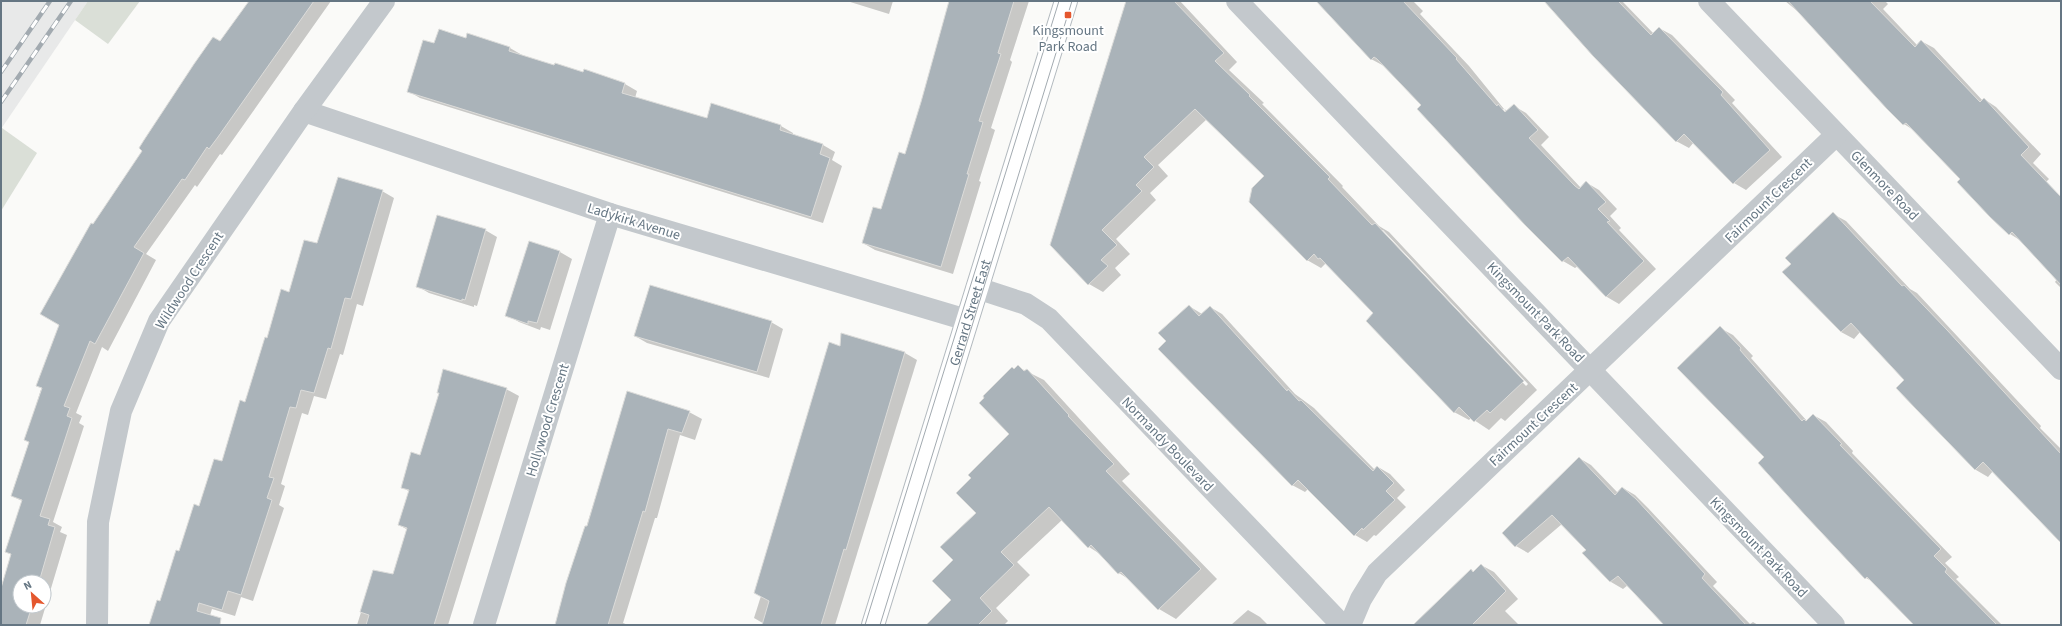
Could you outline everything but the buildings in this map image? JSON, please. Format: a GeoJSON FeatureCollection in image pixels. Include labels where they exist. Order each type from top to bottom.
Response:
{"type":"FeatureCollection","features":[{"type":"Feature","properties":{"kind":"main road","name":"Gerrard Street East"},"geometry":{"type":"LineString","coordinates":[[873,625],[1066,1]]}},
{"type":"Feature","properties":{"kind":"street","name":"Wildwood Crescent"},"geometry":{"type":"LineString","coordinates":[[97,625],[98,522],[121,411],[159,321],[304,111],[384,1]]}},
{"type":"Feature","properties":{"kind":"street","name":"Kingsmount Park Road"},"geometry":{"type":"LineString","coordinates":[[1237,1],[1834,625]]}},
{"type":"Feature","properties":{"kind":"street","name":"Glenmore Road"},"geometry":{"type":"LineString","coordinates":[[1709,1],[2061,369]]}},
{"type":"Feature","properties":{"kind":"street","name":"Ladykirk Avenue"},"geometry":{"type":"LineString","coordinates":[[304,111],[610,214],[967,320]]}},
{"type":"Feature","properties":{"kind":"street","name":"Fairmount Crescent"},"geometry":{"type":"LineString","coordinates":[[1350,625],[1361,599],[1377,573],[1836,135]]}},
{"type":"Feature","properties":{"kind":"street","name":"Hollywood Crescent"},"geometry":{"type":"LineString","coordinates":[[484,625],[610,214]]}},
{"type":"Feature","properties":{"kind":"street","name":"Normandy Boulevard"},"geometry":{"type":"LineString","coordinates":[[977,288],[1026,304],[1049,319],[1342,625]]}},
{"type":"Feature","properties":{"kind":"shaded area"},"geometry":{"type":"Polygon","coordinates":[[[1,1],[88,1],[1,129],[1,1]]]}},
{"type":"Feature","properties":{"kind":"shaded area"},"geometry":{"type":"Polygon","coordinates":[[[88,1],[140,1],[108,44],[75,20],[88,1]]]}},
{"type":"Feature","properties":{"kind":"shaded area"},"geometry":{"type":"Polygon","coordinates":[[[2,128],[37,153],[1,211],[1,129],[2,128]]]}},
{"type":"Feature","properties":{"kind":"tram line"},"geometry":{"type":"LineString","coordinates":[[865,625],[1059,1]]}},
{"type":"Feature","properties":{"kind":"tram line"},"geometry":{"type":"LineString","coordinates":[[880,625],[1072,1]]}},
{"type":"Feature","properties":{"kind":"railway"},"geometry":{"type":"LineString","coordinates":[[1,72],[50,1]]}},
{"type":"Feature","properties":{"kind":"railway"},"geometry":{"type":"LineString","coordinates":[[1,102],[71,1]]}},
{"type":"Feature","properties":{"kind":"place","name":"Kingsmount Park Road"},"geometry":{"type":"Point","coordinates":[1068,15]}}]}
